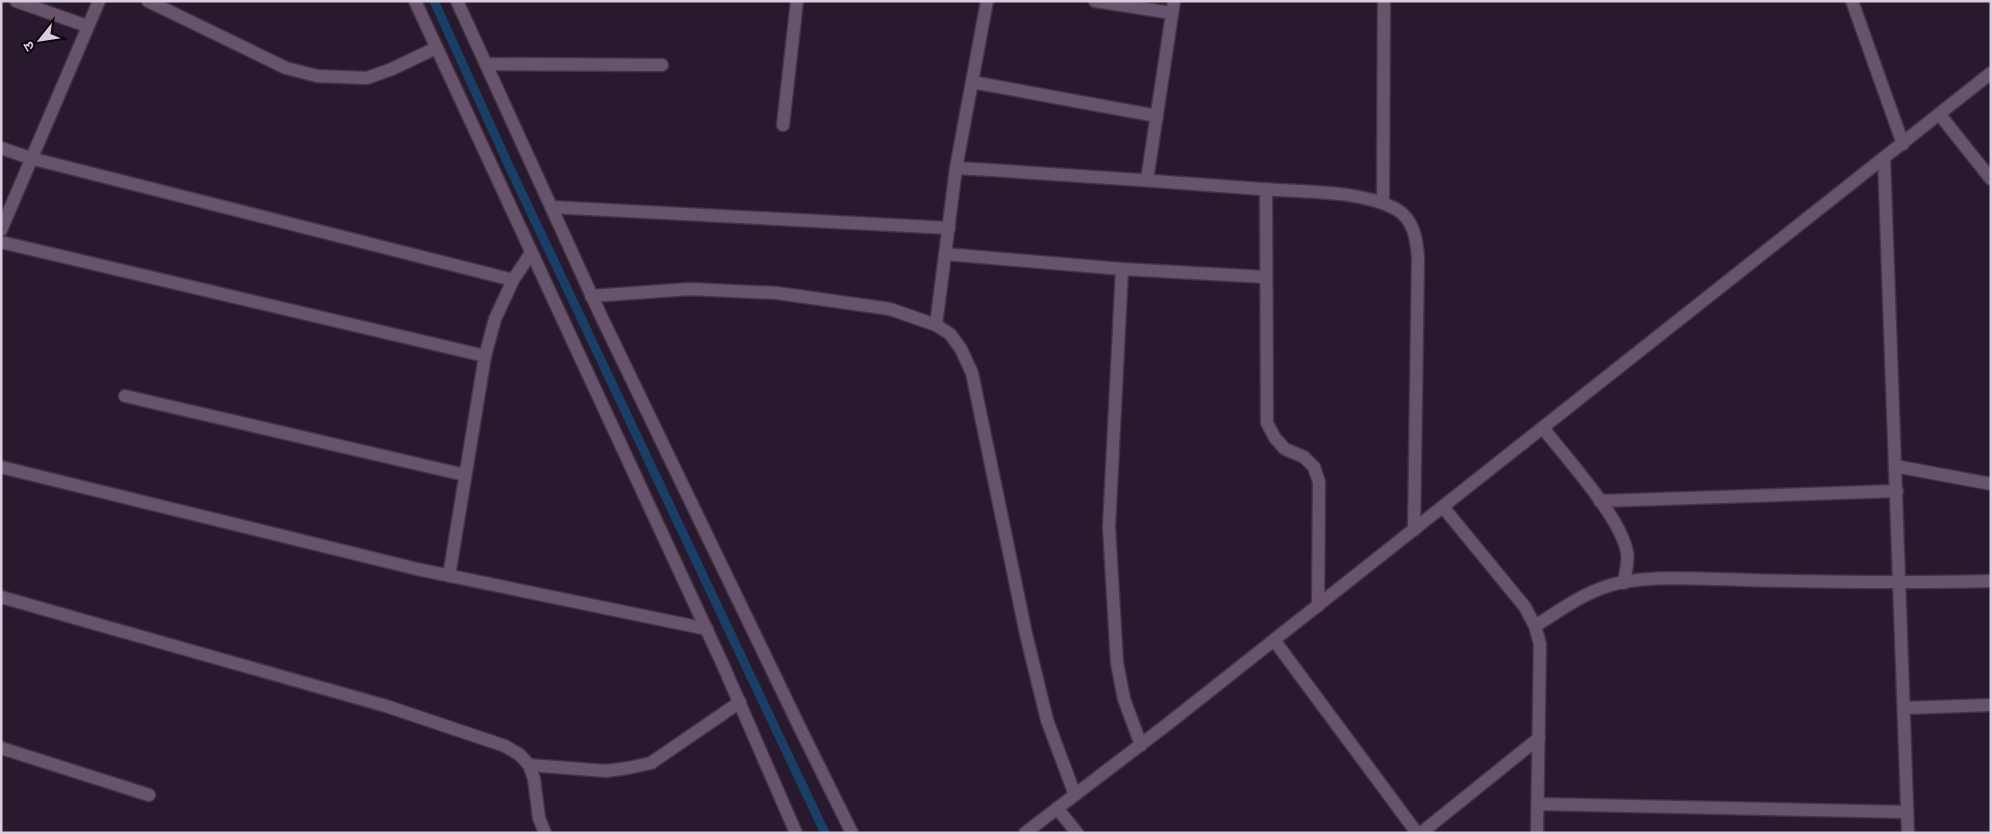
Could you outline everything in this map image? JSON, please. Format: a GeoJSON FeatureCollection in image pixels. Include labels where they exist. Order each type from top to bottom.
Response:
{"type":"FeatureCollection","features":[{"type":"Feature","properties":{"kind":"street"},"geometry":{"type":"LineString","coordinates":[[16,1],[87,26]]}},
{"type":"Feature","properties":{"kind":"street"},"geometry":{"type":"LineString","coordinates":[[1,230],[98,1]]}},
{"type":"Feature","properties":{"kind":"street"},"geometry":{"type":"LineString","coordinates":[[148,1],[286,68],[316,76],[367,78],[392,70],[436,48]]}},
{"type":"Feature","properties":{"kind":"street"},"geometry":{"type":"LineString","coordinates":[[415,1],[740,702],[796,833]]}},
{"type":"Feature","properties":{"kind":"street"},"geometry":{"type":"LineString","coordinates":[[457,1],[591,296],[852,833]]}},
{"type":"Feature","properties":{"kind":"street"},"geometry":{"type":"LineString","coordinates":[[783,125],[797,1]]}},
{"type":"Feature","properties":{"kind":"street"},"geometry":{"type":"LineString","coordinates":[[936,325],[956,168],[987,1]]}},
{"type":"Feature","properties":{"kind":"street"},"geometry":{"type":"LineString","coordinates":[[1095,1],[1173,7],[1147,180]]}},
{"type":"Feature","properties":{"kind":"street"},"geometry":{"type":"LineString","coordinates":[[1383,203],[1384,1]]}},
{"type":"Feature","properties":{"kind":"street"},"geometry":{"type":"LineString","coordinates":[[1852,1],[1903,144]]}},
{"type":"Feature","properties":{"kind":"street"},"geometry":{"type":"LineString","coordinates":[[486,64],[662,65]]}},
{"type":"Feature","properties":{"kind":"street"},"geometry":{"type":"LineString","coordinates":[[1025,833],[1318,606],[1991,73]]}},
{"type":"Feature","properties":{"kind":"street"},"geometry":{"type":"LineString","coordinates":[[972,82],[1157,116]]}},
{"type":"Feature","properties":{"kind":"street"},"geometry":{"type":"LineString","coordinates":[[1940,114],[1991,179]]}},
{"type":"Feature","properties":{"kind":"street"},"geometry":{"type":"LineString","coordinates":[[1,148],[30,158],[513,280]]}},
{"type":"Feature","properties":{"kind":"street"},"geometry":{"type":"LineString","coordinates":[[1884,158],[1908,833]]}},
{"type":"Feature","properties":{"kind":"street"},"geometry":{"type":"LineString","coordinates":[[956,168],[1147,180],[1364,197],[1398,210],[1408,221],[1416,236],[1418,259],[1414,530]]}},
{"type":"Feature","properties":{"kind":"street"},"geometry":{"type":"LineString","coordinates":[[1266,189],[1267,423],[1274,438],[1285,449],[1304,457],[1314,467],[1319,482],[1318,606]]}},
{"type":"Feature","properties":{"kind":"street"},"geometry":{"type":"LineString","coordinates":[[551,207],[949,228]]}},
{"type":"Feature","properties":{"kind":"street"},"geometry":{"type":"LineString","coordinates":[[1,242],[485,356]]}},
{"type":"Feature","properties":{"kind":"street"},"geometry":{"type":"LineString","coordinates":[[449,576],[485,356],[495,319],[513,280],[531,253]]}},
{"type":"Feature","properties":{"kind":"street"},"geometry":{"type":"LineString","coordinates":[[945,254],[1122,269],[1266,277]]}},
{"type":"Feature","properties":{"kind":"street"},"geometry":{"type":"LineString","coordinates":[[1122,269],[1109,527],[1117,663],[1124,699],[1141,745]]}},
{"type":"Feature","properties":{"kind":"street"},"geometry":{"type":"LineString","coordinates":[[591,296],[690,289],[777,293],[890,309],[936,325],[950,334],[961,349],[972,373],[1024,624],[1047,720],[1075,795]]}},
{"type":"Feature","properties":{"kind":"street"},"geometry":{"type":"LineString","coordinates":[[125,396],[465,475]]}},
{"type":"Feature","properties":{"kind":"street"},"geometry":{"type":"LineString","coordinates":[[1543,428],[1600,501],[1619,530],[1627,553],[1624,583]]}},
{"type":"Feature","properties":{"kind":"street"},"geometry":{"type":"LineString","coordinates":[[1896,466],[1991,484]]}},
{"type":"Feature","properties":{"kind":"street"},"geometry":{"type":"LineString","coordinates":[[1,467],[417,569],[707,630]]}},
{"type":"Feature","properties":{"kind":"street"},"geometry":{"type":"LineString","coordinates":[[1600,501],[1897,491]]}},
{"type":"Feature","properties":{"kind":"street"},"geometry":{"type":"LineString","coordinates":[[1443,507],[1524,607],[1535,626],[1540,644],[1537,833]]}},
{"type":"Feature","properties":{"kind":"street"},"geometry":{"type":"LineString","coordinates":[[1535,626],[1589,593],[1610,585],[1638,580],[1686,579],[1900,583],[1991,581]]}},
{"type":"Feature","properties":{"kind":"street"},"geometry":{"type":"LineString","coordinates":[[1,597],[386,706],[505,746],[520,754],[529,765],[534,779],[539,818],[545,833]]}},
{"type":"Feature","properties":{"kind":"street"},"geometry":{"type":"LineString","coordinates":[[1274,640],[1417,833]]}},
{"type":"Feature","properties":{"kind":"street"},"geometry":{"type":"LineString","coordinates":[[529,765],[606,770],[651,763],[740,702]]}},
{"type":"Feature","properties":{"kind":"street"},"geometry":{"type":"LineString","coordinates":[[1904,708],[1991,705]]}},
{"type":"Feature","properties":{"kind":"street"},"geometry":{"type":"LineString","coordinates":[[1421,833],[1539,738]]}},
{"type":"Feature","properties":{"kind":"street"},"geometry":{"type":"LineString","coordinates":[[1,748],[149,794]]}},
{"type":"Feature","properties":{"kind":"street"},"geometry":{"type":"LineString","coordinates":[[1538,804],[1907,812]]}},
{"type":"Feature","properties":{"kind":"street"},"geometry":{"type":"LineString","coordinates":[[1057,808],[1077,833]]}},
{"type":"Feature","properties":{"kind":"waterway"},"geometry":{"type":"LineString","coordinates":[[434,1],[509,166],[825,833]]}}]}
